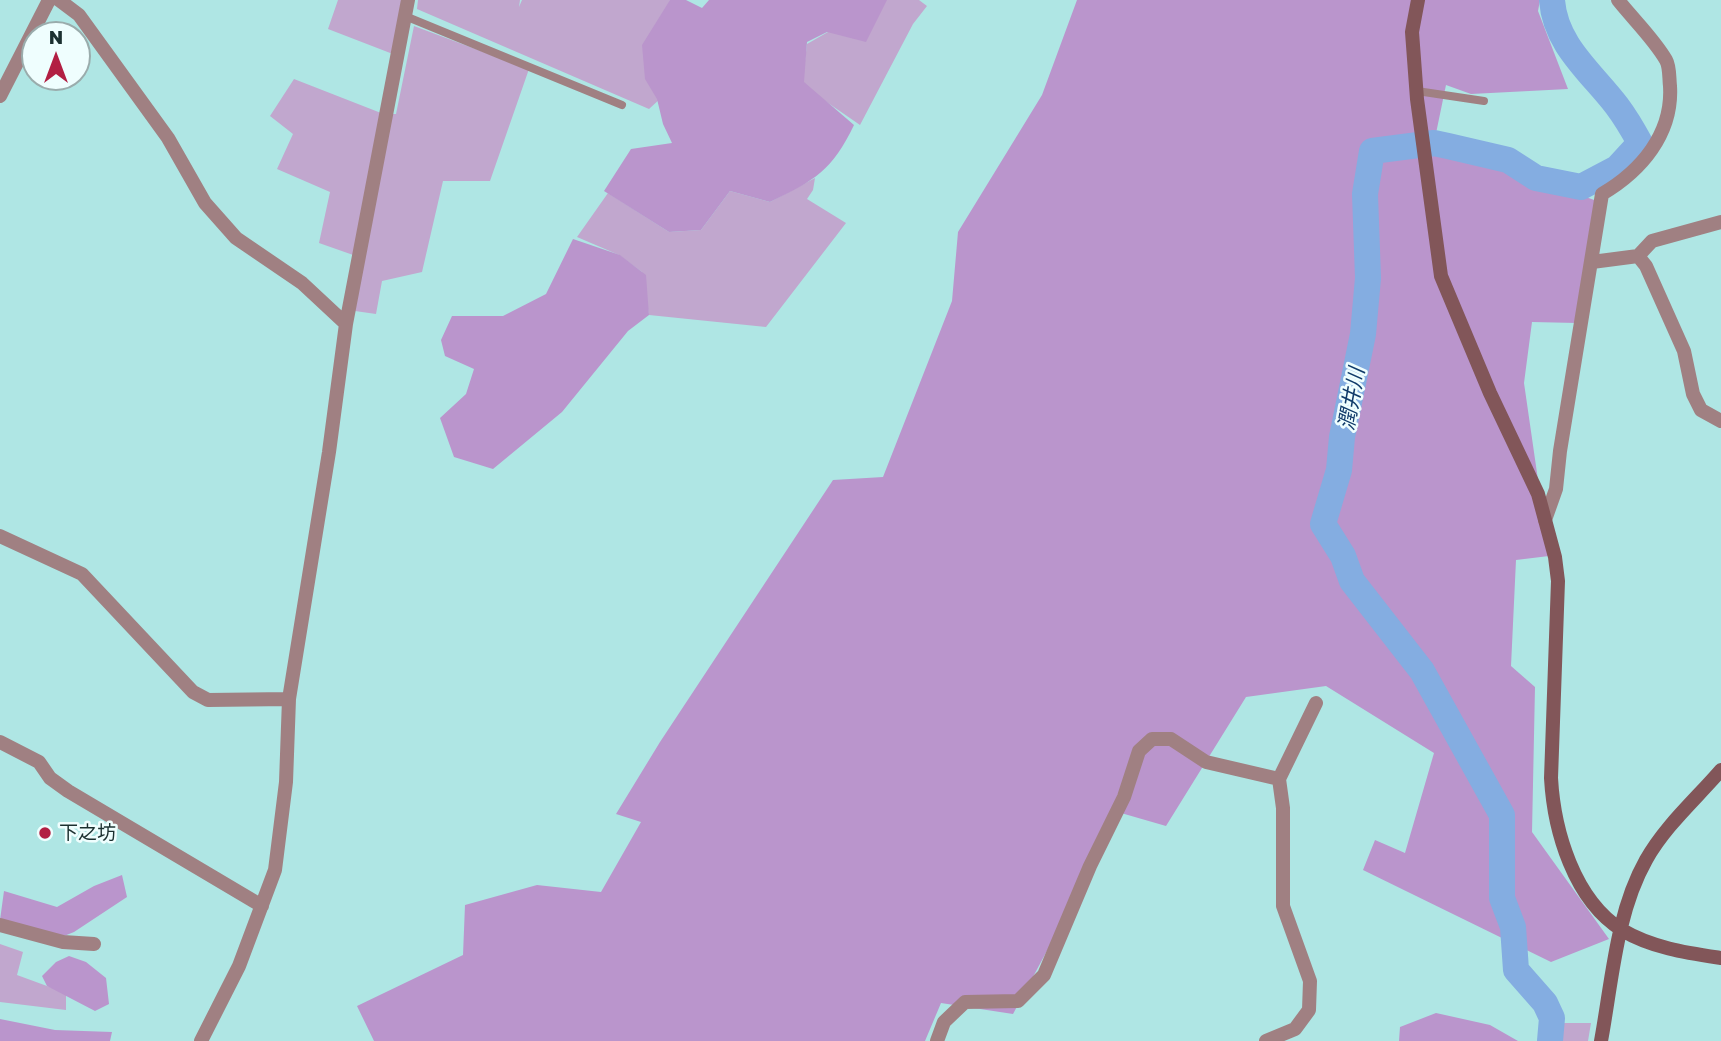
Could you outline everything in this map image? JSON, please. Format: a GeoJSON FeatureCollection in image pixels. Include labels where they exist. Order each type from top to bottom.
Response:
{"type":"FeatureCollection","features":[{"type":"Feature","properties":{"kind":"street"},"geometry":{"type":"LineString","coordinates":[[0,96],[49,0]]}},
{"type":"Feature","properties":{"kind":"street"},"geometry":{"type":"LineString","coordinates":[[59,0],[79,15],[168,138],[205,203],[236,238],[302,284],[346,324]]}},
{"type":"Feature","properties":{"kind":"street"},"geometry":{"type":"LineString","coordinates":[[201,1041],[239,966],[275,870],[282,827],[289,699],[330,452],[346,324],[408,0]]}},
{"type":"Feature","properties":{"kind":"street"},"geometry":{"type":"LineString","coordinates":[[1418,0],[1412,32],[1417,95],[1441,276],[1490,393],[1538,494],[1558,581],[1551,741],[1553,806],[1575,873],[1586,892],[1622,930],[1674,951],[1721,958]]}},
{"type":"Feature","properties":{"kind":"street"},"geometry":{"type":"LineString","coordinates":[[1545,520],[1556,489],[1602,194],[1623,181],[1644,159],[1663,134],[1671,108],[1666,60],[1618,0]]}},
{"type":"Feature","properties":{"kind":"street"},"geometry":{"type":"LineString","coordinates":[[1592,262],[1637,257],[1652,241],[1721,222]]}},
{"type":"Feature","properties":{"kind":"street"},"geometry":{"type":"LineString","coordinates":[[1637,257],[1646,266],[1684,351],[1693,394],[1701,410],[1721,421]]}},
{"type":"Feature","properties":{"kind":"street"},"geometry":{"type":"LineString","coordinates":[[0,536],[82,574],[193,692],[208,700],[289,699]]}},
{"type":"Feature","properties":{"kind":"street"},"geometry":{"type":"LineString","coordinates":[[1266,1041],[1295,1029],[1309,1010],[1310,981],[1283,906],[1283,808],[1279,779],[1316,703]]}},
{"type":"Feature","properties":{"kind":"street"},"geometry":{"type":"LineString","coordinates":[[937,1041],[944,1022],[965,1002],[1018,1001],[1044,975],[1124,797],[1139,751],[1152,739],[1171,739],[1206,762],[1279,779]]}},
{"type":"Feature","properties":{"kind":"street"},"geometry":{"type":"LineString","coordinates":[[0,742],[40,762],[50,778],[68,791],[262,906]]}},
{"type":"Feature","properties":{"kind":"street"},"geometry":{"type":"LineString","coordinates":[[1601,1041],[1629,897],[1646,859],[1665,832],[1721,770]]}},
{"type":"Feature","properties":{"kind":"street"},"geometry":{"type":"LineString","coordinates":[[0,925],[63,942],[94,944]]}},
{"type":"Feature","properties":{"kind":"lane"},"geometry":{"type":"LineString","coordinates":[[405,16],[622,105]]}},
{"type":"Feature","properties":{"kind":"lane"},"geometry":{"type":"LineString","coordinates":[[1417,95],[1484,101]]}},
{"type":"Feature","properties":{"kind":"shaded area"},"geometry":{"type":"Polygon","coordinates":[[[338,0],[409,0],[398,56],[328,29],[338,0]]]}},
{"type":"Feature","properties":{"kind":"shaded area"},"geometry":{"type":"Polygon","coordinates":[[[418,0],[520,0],[519,7],[522,0],[670,0],[661,98],[649,109],[417,9],[418,0]]]}},
{"type":"Feature","properties":{"kind":"shaded area"},"geometry":{"type":"Polygon","coordinates":[[[670,0],[686,0],[702,8],[709,0],[887,0],[866,42],[827,32],[807,42],[804,82],[854,125],[830,164],[811,180],[770,202],[730,191],[701,230],[669,232],[604,191],[631,149],[672,143],[663,124],[657,99],[645,79],[642,45],[670,0]]]}},
{"type":"Feature","properties":{"kind":"shaded area"},"geometry":{"type":"Polygon","coordinates":[[[884,0],[919,0],[927,6],[913,24],[860,125],[802,85],[807,44],[884,0]]]}},
{"type":"Feature","properties":{"kind":"shaded area"},"geometry":{"type":"Polygon","coordinates":[[[1077,0],[1540,0],[1538,11],[1568,89],[1471,94],[1446,85],[1434,143],[1597,201],[1577,323],[1532,322],[1524,383],[1549,556],[1516,560],[1511,666],[1535,687],[1532,832],[1609,939],[1551,962],[1363,870],[1375,840],[1405,853],[1434,753],[1326,686],[1246,697],[1166,826],[1121,813],[1013,1014],[941,1003],[925,1041],[374,1041],[357,1006],[463,955],[465,905],[537,885],[601,892],[641,822],[616,814],[660,742],[833,480],[883,477],[952,301],[958,232],[1042,95],[1077,0]]]}},
{"type":"Feature","properties":{"kind":"shaded area"},"geometry":{"type":"Polygon","coordinates":[[[414,26],[529,69],[490,181],[443,181],[422,272],[382,281],[376,314],[355,311],[391,114],[396,114],[414,26]]]}},
{"type":"Feature","properties":{"kind":"shaded area"},"geometry":{"type":"Polygon","coordinates":[[[294,79],[381,113],[356,256],[319,243],[330,192],[277,169],[293,134],[270,116],[294,79]]]}},
{"type":"Feature","properties":{"kind":"shaded area"},"geometry":{"type":"Polygon","coordinates":[[[815,178],[813,190],[807,199],[846,223],[766,327],[649,315],[642,272],[619,255],[577,237],[608,193],[669,232],[701,230],[730,191],[770,202],[815,178]]]}},
{"type":"Feature","properties":{"kind":"shaded area"},"geometry":{"type":"Polygon","coordinates":[[[573,239],[620,255],[646,275],[649,315],[628,331],[562,412],[493,469],[454,457],[440,418],[466,394],[474,369],[445,356],[441,340],[452,316],[503,316],[546,294],[573,239]]]}},
{"type":"Feature","properties":{"kind":"shaded area"},"geometry":{"type":"Polygon","coordinates":[[[122,875],[127,897],[74,932],[54,940],[0,920],[4,891],[57,907],[94,886],[122,875]]]}},
{"type":"Feature","properties":{"kind":"shaded area"},"geometry":{"type":"Polygon","coordinates":[[[0,944],[23,952],[17,975],[66,993],[66,1010],[0,1002],[0,944]]]}},
{"type":"Feature","properties":{"kind":"shaded area"},"geometry":{"type":"Polygon","coordinates":[[[69,956],[86,962],[106,978],[109,1004],[95,1011],[47,986],[42,976],[56,962],[69,956]]]}},
{"type":"Feature","properties":{"kind":"shaded area"},"geometry":{"type":"Polygon","coordinates":[[[1436,1013],[1490,1025],[1518,1041],[1399,1041],[1400,1027],[1436,1013]]]}},
{"type":"Feature","properties":{"kind":"shaded area"},"geometry":{"type":"Polygon","coordinates":[[[0,1019],[55,1030],[112,1032],[110,1041],[0,1041],[0,1019]]]}},
{"type":"Feature","properties":{"kind":"shaded area"},"geometry":{"type":"Polygon","coordinates":[[[1562,1023],[1591,1023],[1588,1041],[1553,1041],[1562,1023]]]}},
{"type":"Feature","properties":{"kind":"waterway","name":"潤井川"},"geometry":{"type":"LineString","coordinates":[[1550,1041],[1552,1018],[1545,1003],[1516,970],[1513,927],[1502,898],[1502,815],[1422,671],[1352,581],[1343,556],[1323,524],[1339,470],[1342,437],[1363,334],[1368,278],[1365,194],[1372,151],[1434,143],[1508,160],[1536,178],[1581,187],[1617,168],[1640,143],[1617,106],[1567,45],[1560,31],[1552,0]]}},
{"type":"Feature","properties":{"kind":"place","name":"下之坊"},"geometry":{"type":"Point","coordinates":[45,833]}}]}
